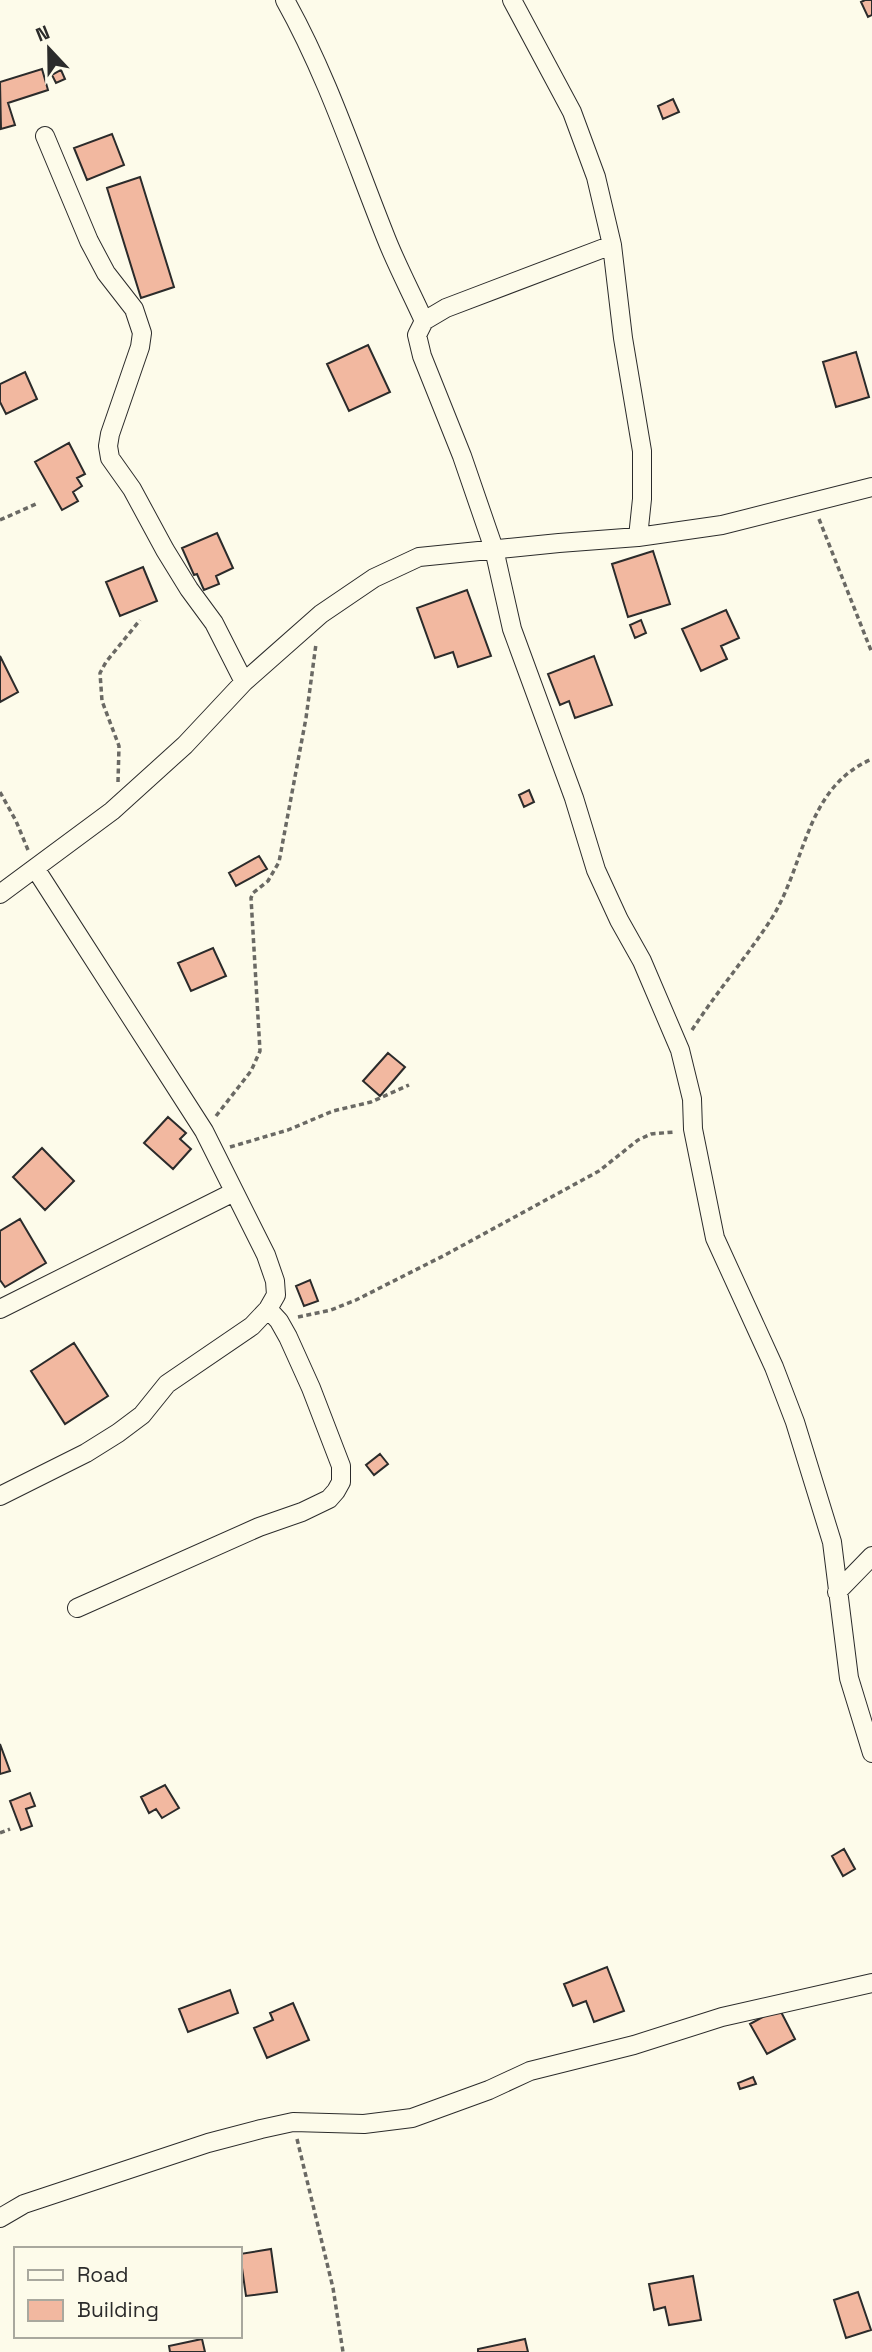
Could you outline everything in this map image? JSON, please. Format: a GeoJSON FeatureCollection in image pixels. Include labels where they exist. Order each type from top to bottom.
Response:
{"type":"FeatureCollection","features":[{"type":"Feature","properties":{"kind":"street"},"geometry":{"type":"LineString","coordinates":[[285,0],[306,41],[387,242],[424,321]]}},
{"type":"Feature","properties":{"kind":"street"},"geometry":{"type":"LineString","coordinates":[[512,0],[572,112],[596,177],[612,245],[634,411],[642,451],[642,499],[638,537]]}},
{"type":"Feature","properties":{"kind":"street"},"geometry":{"type":"LineString","coordinates":[[45,136],[89,241],[106,273],[134,310],[142,333],[140,347],[110,434],[110,458],[132,489],[189,589],[214,623],[244,682]]}},
{"type":"Feature","properties":{"kind":"street"},"geometry":{"type":"LineString","coordinates":[[612,245],[446,308],[424,321],[417,335],[422,356],[462,456],[494,549],[512,629],[570,785],[596,870],[642,961],[680,1050],[692,1099],[693,1129],[715,1238],[774,1367],[795,1422],[832,1542],[849,1678],[872,1754]]}},
{"type":"Feature","properties":{"kind":"street"},"geometry":{"type":"LineString","coordinates":[[0,894],[112,811],[186,745],[244,682],[321,614],[374,578],[419,557],[638,537],[722,525],[872,487]]}},
{"type":"Feature","properties":{"kind":"street"},"geometry":{"type":"LineString","coordinates":[[35,868],[214,1150],[266,1255],[275,1281],[274,1315],[311,1388],[341,1466],[341,1482],[330,1499],[259,1527],[77,1608]]}},
{"type":"Feature","properties":{"kind":"street"},"geometry":{"type":"LineString","coordinates":[[0,1309],[234,1192]]}},
{"type":"Feature","properties":{"kind":"street"},"geometry":{"type":"LineString","coordinates":[[0,1496],[86,1453],[118,1433],[142,1415],[167,1384],[274,1315]]}},
{"type":"Feature","properties":{"kind":"street"},"geometry":{"type":"LineString","coordinates":[[837,1592],[872,1556]]}},
{"type":"Feature","properties":{"kind":"street"},"geometry":{"type":"LineString","coordinates":[[0,2218],[24,2204],[173,2154],[261,2129],[293,2122],[364,2124],[412,2118],[489,2090],[530,2071],[634,2045],[722,2017],[872,1983]]}},
{"type":"Feature","properties":{"kind":"path"},"geometry":{"type":"LineString","coordinates":[[813,503],[872,653]]}},
{"type":"Feature","properties":{"kind":"path"},"geometry":{"type":"LineString","coordinates":[[0,520],[36,504]]}},
{"type":"Feature","properties":{"kind":"path"},"geometry":{"type":"LineString","coordinates":[[204,1131],[251,1071],[260,1051],[251,898],[253,892],[268,881],[279,862],[306,718],[321,614]]}},
{"type":"Feature","properties":{"kind":"path"},"geometry":{"type":"LineString","coordinates":[[112,811],[119,772],[119,746],[102,701],[100,673],[140,620]]}},
{"type":"Feature","properties":{"kind":"path"},"geometry":{"type":"LineString","coordinates":[[680,1050],[722,984],[770,921],[788,888],[822,801],[841,777],[872,759]]}},
{"type":"Feature","properties":{"kind":"path"},"geometry":{"type":"LineString","coordinates":[[0,792],[16,821],[35,868]]}},
{"type":"Feature","properties":{"kind":"path"},"geometry":{"type":"LineString","coordinates":[[214,1150],[251,1142],[333,1111],[371,1102],[409,1085]]}},
{"type":"Feature","properties":{"kind":"path"},"geometry":{"type":"LineString","coordinates":[[274,1315],[331,1310],[445,1255],[599,1171],[638,1140],[651,1135],[693,1129]]}},
{"type":"Feature","properties":{"kind":"path"},"geometry":{"type":"LineString","coordinates":[[0,1833],[10,1829]]}},
{"type":"Feature","properties":{"kind":"path"},"geometry":{"type":"LineString","coordinates":[[293,2122],[333,2288],[343,2352]]}},
{"type":"Feature","properties":{"kind":"building"},"geometry":{"type":"Polygon","coordinates":[[[872,0],[872,15],[868,17],[861,2],[872,0]]]}},
{"type":"Feature","properties":{"kind":"building"},"geometry":{"type":"Polygon","coordinates":[[[42,69],[48,90],[8,103],[15,125],[1,129],[0,82],[42,69]]]}},
{"type":"Feature","properties":{"kind":"building"},"geometry":{"type":"Polygon","coordinates":[[[61,70],[65,79],[56,83],[52,75],[61,70]]]}},
{"type":"Feature","properties":{"kind":"building"},"geometry":{"type":"Polygon","coordinates":[[[673,99],[679,112],[663,119],[658,106],[673,99]]]}},
{"type":"Feature","properties":{"kind":"building"},"geometry":{"type":"Polygon","coordinates":[[[112,134],[124,165],[87,180],[74,148],[112,134]]]}},
{"type":"Feature","properties":{"kind":"building"},"geometry":{"type":"Polygon","coordinates":[[[140,177],[174,287],[141,298],[107,188],[140,177]]]}},
{"type":"Feature","properties":{"kind":"building"},"geometry":{"type":"Polygon","coordinates":[[[368,345],[390,392],[349,411],[327,364],[368,345]]]}},
{"type":"Feature","properties":{"kind":"building"},"geometry":{"type":"Polygon","coordinates":[[[856,352],[869,397],[836,407],[823,362],[856,352]]]}},
{"type":"Feature","properties":{"kind":"building"},"geometry":{"type":"Polygon","coordinates":[[[25,372],[37,399],[6,414],[0,402],[0,384],[25,372]]]}},
{"type":"Feature","properties":{"kind":"building"},"geometry":{"type":"Polygon","coordinates":[[[69,443],[85,474],[77,478],[82,486],[73,492],[78,501],[62,510],[35,462],[69,443]]]}},
{"type":"Feature","properties":{"kind":"building"},"geometry":{"type":"Polygon","coordinates":[[[217,533],[233,568],[216,576],[219,584],[204,590],[182,548],[217,533]]]}},
{"type":"Feature","properties":{"kind":"building"},"geometry":{"type":"Polygon","coordinates":[[[653,551],[670,604],[628,617],[612,564],[653,551]]]}},
{"type":"Feature","properties":{"kind":"building"},"geometry":{"type":"Polygon","coordinates":[[[143,567],[157,601],[120,616],[106,582],[143,567]]]}},
{"type":"Feature","properties":{"kind":"building"},"geometry":{"type":"Polygon","coordinates":[[[467,590],[491,656],[458,667],[453,652],[435,658],[417,608],[467,590]]]}},
{"type":"Feature","properties":{"kind":"building"},"geometry":{"type":"Polygon","coordinates":[[[726,610],[739,638],[721,646],[727,659],[701,671],[682,629],[726,610]]]}},
{"type":"Feature","properties":{"kind":"building"},"geometry":{"type":"Polygon","coordinates":[[[641,620],[646,633],[635,638],[630,625],[641,620]]]}},
{"type":"Feature","properties":{"kind":"building"},"geometry":{"type":"Polygon","coordinates":[[[0,656],[18,692],[0,702],[0,656]]]}},
{"type":"Feature","properties":{"kind":"building"},"geometry":{"type":"Polygon","coordinates":[[[594,656],[612,705],[575,718],[569,701],[560,705],[548,674],[594,656]]]}},
{"type":"Feature","properties":{"kind":"building"},"geometry":{"type":"Polygon","coordinates":[[[529,790],[534,802],[524,807],[519,795],[529,790]]]}},
{"type":"Feature","properties":{"kind":"building"},"geometry":{"type":"Polygon","coordinates":[[[259,856],[267,869],[236,886],[229,873],[259,856]]]}},
{"type":"Feature","properties":{"kind":"building"},"geometry":{"type":"Polygon","coordinates":[[[213,948],[226,976],[191,991],[178,963],[213,948]]]}},
{"type":"Feature","properties":{"kind":"building"},"geometry":{"type":"Polygon","coordinates":[[[388,1053],[405,1067],[380,1096],[363,1081],[388,1053]]]}},
{"type":"Feature","properties":{"kind":"building"},"geometry":{"type":"Polygon","coordinates":[[[168,1117],[186,1133],[180,1139],[191,1149],[173,1169],[144,1143],[168,1117]]]}},
{"type":"Feature","properties":{"kind":"building"},"geometry":{"type":"Polygon","coordinates":[[[42,1148],[74,1181],[45,1210],[13,1177],[42,1148]]]}},
{"type":"Feature","properties":{"kind":"building"},"geometry":{"type":"Polygon","coordinates":[[[20,1219],[46,1263],[5,1287],[0,1280],[0,1231],[20,1219]]]}},
{"type":"Feature","properties":{"kind":"building"},"geometry":{"type":"Polygon","coordinates":[[[310,1280],[318,1301],[304,1306],[296,1286],[310,1280]]]}},
{"type":"Feature","properties":{"kind":"building"},"geometry":{"type":"Polygon","coordinates":[[[74,1343],[108,1396],[65,1424],[31,1371],[74,1343]]]}},
{"type":"Feature","properties":{"kind":"building"},"geometry":{"type":"Polygon","coordinates":[[[380,1454],[388,1464],[374,1475],[366,1465],[380,1454]]]}},
{"type":"Feature","properties":{"kind":"building"},"geometry":{"type":"Polygon","coordinates":[[[0,1744],[10,1771],[0,1774],[0,1744]]]}},
{"type":"Feature","properties":{"kind":"building"},"geometry":{"type":"Polygon","coordinates":[[[165,1785],[179,1808],[162,1818],[156,1809],[149,1813],[141,1797],[165,1785]]]}},
{"type":"Feature","properties":{"kind":"building"},"geometry":{"type":"Polygon","coordinates":[[[30,1793],[35,1806],[26,1809],[32,1826],[21,1830],[10,1801],[30,1793]]]}},
{"type":"Feature","properties":{"kind":"building"},"geometry":{"type":"Polygon","coordinates":[[[844,1849],[855,1869],[843,1876],[832,1856],[844,1849]]]}},
{"type":"Feature","properties":{"kind":"building"},"geometry":{"type":"Polygon","coordinates":[[[607,1967],[624,2011],[594,2022],[586,2001],[573,2006],[564,1984],[607,1967]]]}},
{"type":"Feature","properties":{"kind":"building"},"geometry":{"type":"Polygon","coordinates":[[[230,1990],[238,2013],[188,2032],[179,2009],[230,1990]]]}},
{"type":"Feature","properties":{"kind":"building"},"geometry":{"type":"Polygon","coordinates":[[[293,2003],[309,2040],[267,2058],[254,2028],[273,2020],[270,2013],[293,2003]]]}},
{"type":"Feature","properties":{"kind":"building"},"geometry":{"type":"Polygon","coordinates":[[[779,2008],[795,2039],[767,2054],[750,2024],[779,2008]]]}},
{"type":"Feature","properties":{"kind":"building"},"geometry":{"type":"Polygon","coordinates":[[[753,2077],[756,2084],[740,2089],[738,2083],[753,2077]]]}},
{"type":"Feature","properties":{"kind":"building"},"geometry":{"type":"Polygon","coordinates":[[[271,2249],[277,2292],[246,2296],[242,2254],[271,2249]]]}},
{"type":"Feature","properties":{"kind":"building"},"geometry":{"type":"Polygon","coordinates":[[[693,2276],[701,2320],[669,2325],[665,2307],[654,2310],[649,2284],[693,2276]]]}},
{"type":"Feature","properties":{"kind":"building"},"geometry":{"type":"Polygon","coordinates":[[[858,2292],[871,2330],[846,2338],[834,2300],[858,2292]]]}},
{"type":"Feature","properties":{"kind":"building"},"geometry":{"type":"Polygon","coordinates":[[[202,2339],[205,2352],[170,2352],[169,2346],[202,2339]]]}},
{"type":"Feature","properties":{"kind":"building"},"geometry":{"type":"Polygon","coordinates":[[[525,2339],[528,2352],[478,2352],[478,2349],[525,2339]]]}}]}
